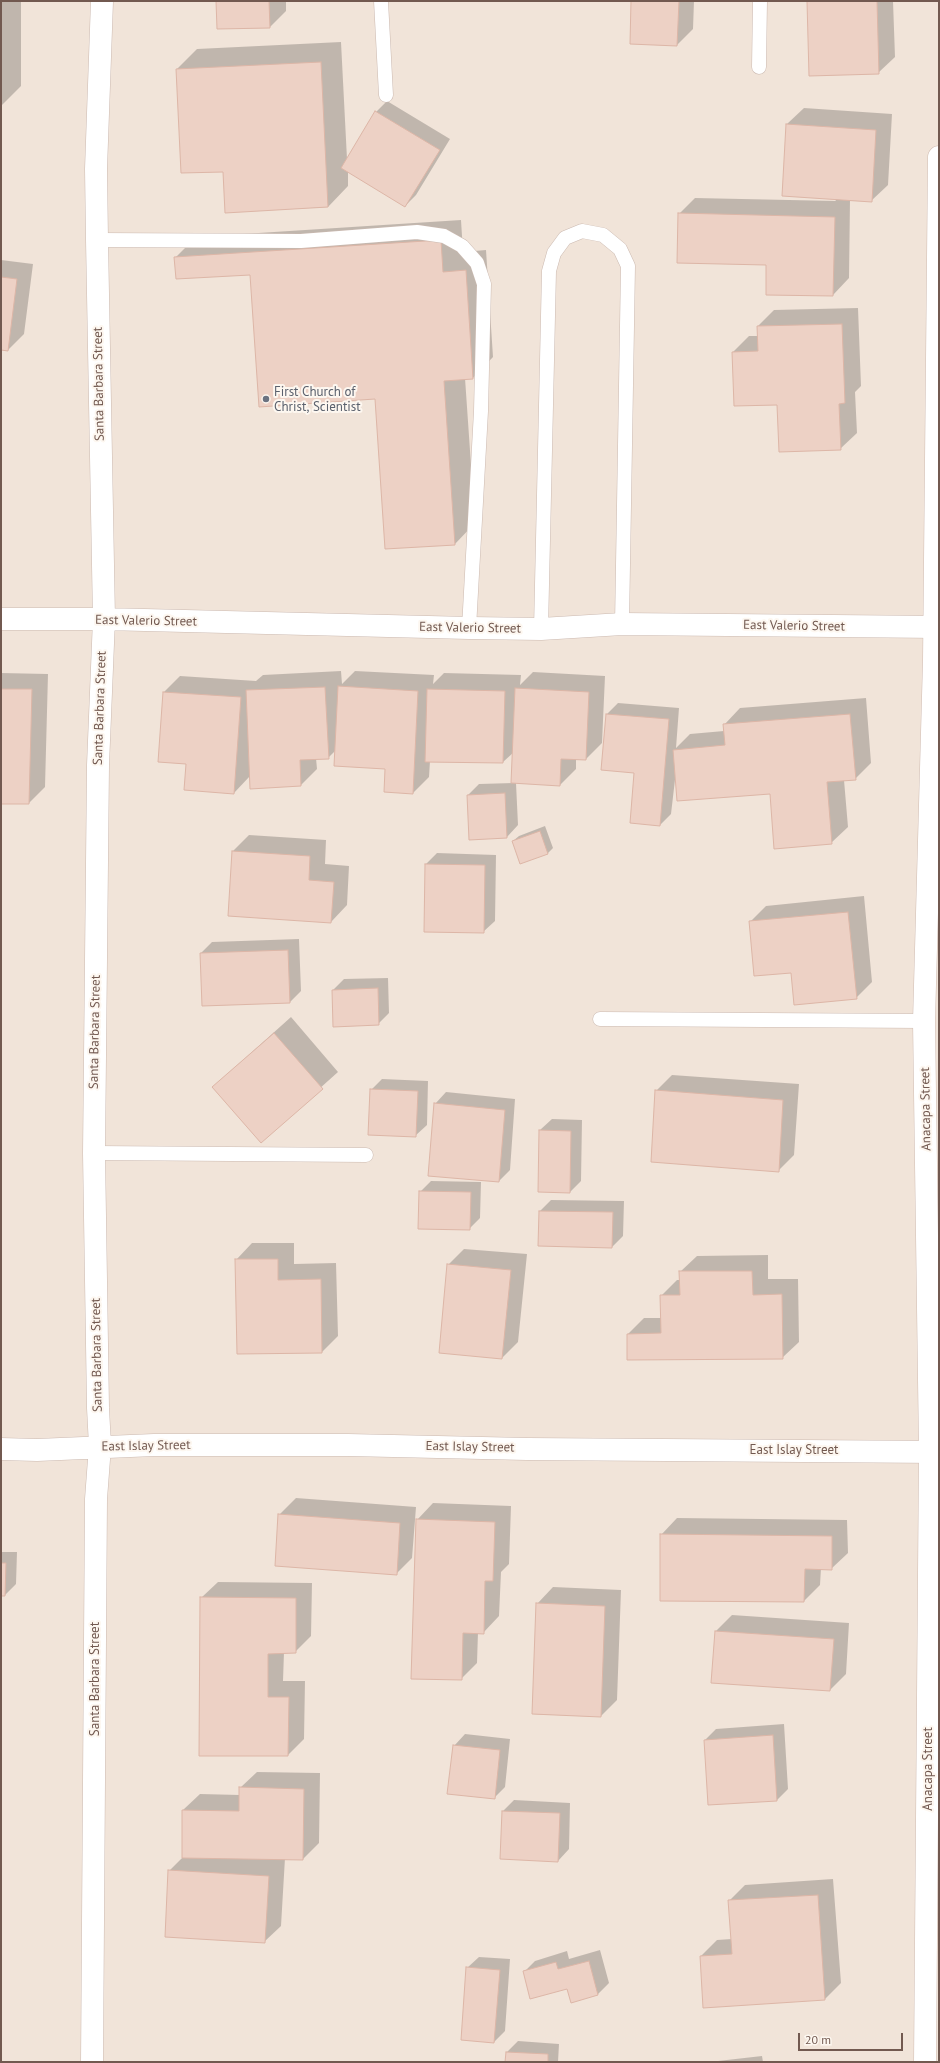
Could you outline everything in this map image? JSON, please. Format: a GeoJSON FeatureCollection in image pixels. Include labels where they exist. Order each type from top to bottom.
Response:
{"type":"FeatureCollection","features":[{"type":"Feature","properties":{"kind":"street","name":"Santa Barbara Street"},"geometry":{"type":"LineString","coordinates":[[92,2062],[96,1499],[100,1446],[98,1408],[94,1153],[98,765],[104,620],[96,169],[102,1]]}},
{"type":"Feature","properties":{"kind":"street","name":"Anacapa Street"},"geometry":{"type":"LineString","coordinates":[[925,2062],[935,1452],[924,1021],[937,627],[939,157]]}},
{"type":"Feature","properties":{"kind":"street","name":"East Valerio Street"},"geometry":{"type":"LineString","coordinates":[[1,619],[469,628],[541,628],[622,624],[937,627]]}},
{"type":"Feature","properties":{"kind":"street","name":"East Islay Street"},"geometry":{"type":"LineString","coordinates":[[1,1449],[37,1450],[100,1446],[348,1445],[527,1449],[935,1452]]}},
{"type":"Feature","properties":{"kind":"lane"},"geometry":{"type":"LineString","coordinates":[[381,1],[386,95]]}},
{"type":"Feature","properties":{"kind":"lane"},"geometry":{"type":"LineString","coordinates":[[759,68],[760,1]]}},
{"type":"Feature","properties":{"kind":"lane"},"geometry":{"type":"LineString","coordinates":[[541,628],[549,271],[554,252],[566,238],[582,231],[603,235],[620,249],[628,266],[622,624]]}},
{"type":"Feature","properties":{"kind":"lane"},"geometry":{"type":"LineString","coordinates":[[97,240],[301,241],[417,232],[444,236],[462,246],[477,263],[484,284],[481,418],[469,628]]}},
{"type":"Feature","properties":{"kind":"lane"},"geometry":{"type":"LineString","coordinates":[[600,1018],[924,1021]]}},
{"type":"Feature","properties":{"kind":"lane"},"geometry":{"type":"LineString","coordinates":[[94,1153],[366,1155]]}},
{"type":"Feature","properties":{"kind":"shaded area"},"geometry":{"type":"Polygon","coordinates":[[[1,1],[939,1],[939,2062],[1,2062],[1,1]]]}},
{"type":"Feature","properties":{"kind":"building"},"geometry":{"type":"Polygon","coordinates":[[[216,1],[269,1],[270,28],[217,29],[216,1]]]}},
{"type":"Feature","properties":{"kind":"building"},"geometry":{"type":"Polygon","coordinates":[[[631,1],[679,1],[677,46],[630,44],[631,1]]]}},
{"type":"Feature","properties":{"kind":"building"},"geometry":{"type":"Polygon","coordinates":[[[807,1],[877,1],[879,74],[809,76],[807,1]]]}},
{"type":"Feature","properties":{"kind":"building"},"geometry":{"type":"Polygon","coordinates":[[[321,62],[328,207],[225,213],[223,172],[181,173],[176,69],[321,62]]]}},
{"type":"Feature","properties":{"kind":"building"},"geometry":{"type":"Polygon","coordinates":[[[375,111],[440,150],[405,207],[341,168],[375,111]]]}},
{"type":"Feature","properties":{"kind":"building"},"geometry":{"type":"Polygon","coordinates":[[[786,124],[876,130],[872,202],[782,196],[786,124]]]}},
{"type":"Feature","properties":{"kind":"building"},"geometry":{"type":"Polygon","coordinates":[[[678,213],[835,217],[833,296],[766,295],[766,265],[677,263],[678,213]]]}},
{"type":"Feature","properties":{"kind":"building"},"geometry":{"type":"Polygon","coordinates":[[[441,240],[443,272],[466,270],[473,379],[444,381],[455,545],[385,549],[375,399],[259,407],[250,275],[176,279],[174,257],[441,240]]]}},
{"type":"Feature","properties":{"kind":"building"},"geometry":{"type":"Polygon","coordinates":[[[1,277],[17,279],[8,351],[1,350],[1,277]]]}},
{"type":"Feature","properties":{"kind":"building"},"geometry":{"type":"Polygon","coordinates":[[[842,324],[845,403],[839,404],[841,450],[779,452],[777,405],[734,406],[732,352],[758,351],[757,326],[842,324]]]}},
{"type":"Feature","properties":{"kind":"building"},"geometry":{"type":"Polygon","coordinates":[[[338,686],[418,691],[413,794],[384,792],[385,769],[334,766],[338,686]]]}},
{"type":"Feature","properties":{"kind":"building"},"geometry":{"type":"Polygon","coordinates":[[[325,687],[329,759],[300,760],[301,786],[250,789],[246,690],[325,687]]]}},
{"type":"Feature","properties":{"kind":"building"},"geometry":{"type":"Polygon","coordinates":[[[515,688],[589,692],[586,760],[561,759],[560,786],[511,783],[515,688]]]}},
{"type":"Feature","properties":{"kind":"building"},"geometry":{"type":"Polygon","coordinates":[[[1,689],[32,689],[29,804],[1,804],[1,689]]]}},
{"type":"Feature","properties":{"kind":"building"},"geometry":{"type":"Polygon","coordinates":[[[427,689],[505,691],[503,763],[425,762],[427,689]]]}},
{"type":"Feature","properties":{"kind":"building"},"geometry":{"type":"Polygon","coordinates":[[[163,692],[241,697],[234,794],[184,790],[186,764],[158,762],[163,692]]]}},
{"type":"Feature","properties":{"kind":"building"},"geometry":{"type":"Polygon","coordinates":[[[606,714],[669,719],[660,826],[630,823],[634,773],[601,770],[606,714]]]}},
{"type":"Feature","properties":{"kind":"building"},"geometry":{"type":"Polygon","coordinates":[[[850,714],[856,780],[827,782],[832,844],[774,849],[770,794],[677,801],[673,750],[725,745],[723,724],[850,714]]]}},
{"type":"Feature","properties":{"kind":"building"},"geometry":{"type":"Polygon","coordinates":[[[505,793],[507,838],[469,840],[467,795],[505,793]]]}},
{"type":"Feature","properties":{"kind":"building"},"geometry":{"type":"Polygon","coordinates":[[[540,831],[548,854],[520,864],[512,841],[540,831]]]}},
{"type":"Feature","properties":{"kind":"building"},"geometry":{"type":"Polygon","coordinates":[[[232,851],[310,856],[309,880],[334,882],[331,923],[228,916],[232,851]]]}},
{"type":"Feature","properties":{"kind":"building"},"geometry":{"type":"Polygon","coordinates":[[[425,864],[485,865],[484,933],[424,932],[425,864]]]}},
{"type":"Feature","properties":{"kind":"building"},"geometry":{"type":"Polygon","coordinates":[[[848,912],[857,999],[794,1005],[791,973],[754,976],[749,921],[848,912]]]}},
{"type":"Feature","properties":{"kind":"building"},"geometry":{"type":"Polygon","coordinates":[[[288,950],[290,1003],[202,1006],[200,953],[288,950]]]}},
{"type":"Feature","properties":{"kind":"building"},"geometry":{"type":"Polygon","coordinates":[[[378,988],[379,1025],[333,1027],[332,990],[378,988]]]}},
{"type":"Feature","properties":{"kind":"building"},"geometry":{"type":"Polygon","coordinates":[[[274,1033],[323,1089],[261,1143],[212,1087],[274,1033]]]}},
{"type":"Feature","properties":{"kind":"building"},"geometry":{"type":"Polygon","coordinates":[[[370,1089],[418,1091],[416,1137],[368,1135],[370,1089]]]}},
{"type":"Feature","properties":{"kind":"building"},"geometry":{"type":"Polygon","coordinates":[[[655,1090],[783,1100],[779,1172],[651,1162],[655,1090]]]}},
{"type":"Feature","properties":{"kind":"building"},"geometry":{"type":"Polygon","coordinates":[[[434,1103],[505,1110],[499,1182],[428,1176],[434,1103]]]}},
{"type":"Feature","properties":{"kind":"building"},"geometry":{"type":"Polygon","coordinates":[[[539,1130],[571,1131],[570,1193],[538,1192],[539,1130]]]}},
{"type":"Feature","properties":{"kind":"building"},"geometry":{"type":"Polygon","coordinates":[[[419,1191],[471,1192],[470,1230],[418,1229],[419,1191]]]}},
{"type":"Feature","properties":{"kind":"building"},"geometry":{"type":"Polygon","coordinates":[[[539,1211],[613,1212],[612,1248],[538,1246],[539,1211]]]}},
{"type":"Feature","properties":{"kind":"building"},"geometry":{"type":"Polygon","coordinates":[[[235,1259],[278,1259],[278,1280],[321,1279],[322,1353],[237,1354],[235,1259]]]}},
{"type":"Feature","properties":{"kind":"building"},"geometry":{"type":"Polygon","coordinates":[[[447,1264],[511,1270],[502,1359],[439,1353],[447,1264]]]}},
{"type":"Feature","properties":{"kind":"building"},"geometry":{"type":"Polygon","coordinates":[[[679,1271],[752,1271],[753,1295],[782,1294],[783,1359],[627,1360],[627,1334],[661,1333],[660,1295],[680,1295],[679,1271]]]}},
{"type":"Feature","properties":{"kind":"building"},"geometry":{"type":"Polygon","coordinates":[[[278,1514],[400,1523],[397,1575],[275,1566],[278,1514]]]}},
{"type":"Feature","properties":{"kind":"building"},"geometry":{"type":"Polygon","coordinates":[[[416,1519],[495,1522],[493,1581],[485,1581],[484,1634],[463,1633],[462,1680],[411,1679],[416,1519]]]}},
{"type":"Feature","properties":{"kind":"building"},"geometry":{"type":"Polygon","coordinates":[[[660,1534],[832,1536],[832,1570],[805,1569],[804,1602],[660,1601],[660,1534]]]}},
{"type":"Feature","properties":{"kind":"building"},"geometry":{"type":"Polygon","coordinates":[[[1,1563],[6,1563],[5,1596],[1,1596],[1,1563]]]}},
{"type":"Feature","properties":{"kind":"building"},"geometry":{"type":"Polygon","coordinates":[[[200,1597],[296,1598],[296,1653],[268,1654],[268,1697],[289,1697],[288,1756],[199,1756],[200,1597]]]}},
{"type":"Feature","properties":{"kind":"building"},"geometry":{"type":"Polygon","coordinates":[[[536,1603],[605,1606],[601,1717],[532,1714],[536,1603]]]}},
{"type":"Feature","properties":{"kind":"building"},"geometry":{"type":"Polygon","coordinates":[[[715,1631],[834,1639],[830,1691],[711,1683],[715,1631]]]}},
{"type":"Feature","properties":{"kind":"building"},"geometry":{"type":"Polygon","coordinates":[[[773,1735],[777,1801],[708,1805],[704,1740],[773,1735]]]}},
{"type":"Feature","properties":{"kind":"building"},"geometry":{"type":"Polygon","coordinates":[[[453,1745],[500,1750],[495,1799],[447,1794],[453,1745]]]}},
{"type":"Feature","properties":{"kind":"building"},"geometry":{"type":"Polygon","coordinates":[[[239,1787],[304,1789],[303,1860],[182,1858],[182,1810],[239,1811],[239,1787]]]}},
{"type":"Feature","properties":{"kind":"building"},"geometry":{"type":"Polygon","coordinates":[[[502,1811],[560,1813],[558,1862],[500,1859],[502,1811]]]}},
{"type":"Feature","properties":{"kind":"building"},"geometry":{"type":"Polygon","coordinates":[[[168,1870],[269,1876],[265,1943],[165,1937],[168,1870]]]}},
{"type":"Feature","properties":{"kind":"building"},"geometry":{"type":"Polygon","coordinates":[[[818,1895],[825,2000],[703,2008],[700,1956],[732,1954],[728,1900],[818,1895]]]}},
{"type":"Feature","properties":{"kind":"building"},"geometry":{"type":"Polygon","coordinates":[[[589,1961],[598,1995],[571,2003],[567,1989],[530,1999],[523,1971],[556,1962],[558,1969],[589,1961]]]}},
{"type":"Feature","properties":{"kind":"building"},"geometry":{"type":"Polygon","coordinates":[[[466,1967],[500,1970],[494,2043],[461,2040],[466,1967]]]}},
{"type":"Feature","properties":{"kind":"building"},"geometry":{"type":"Polygon","coordinates":[[[506,2052],[548,2054],[548,2062],[505,2062],[506,2052]]]}},
{"type":"Feature","properties":{"kind":"place","name":"First Church of Christ, Scientist"},"geometry":{"type":"Point","coordinates":[266,399]}}]}
